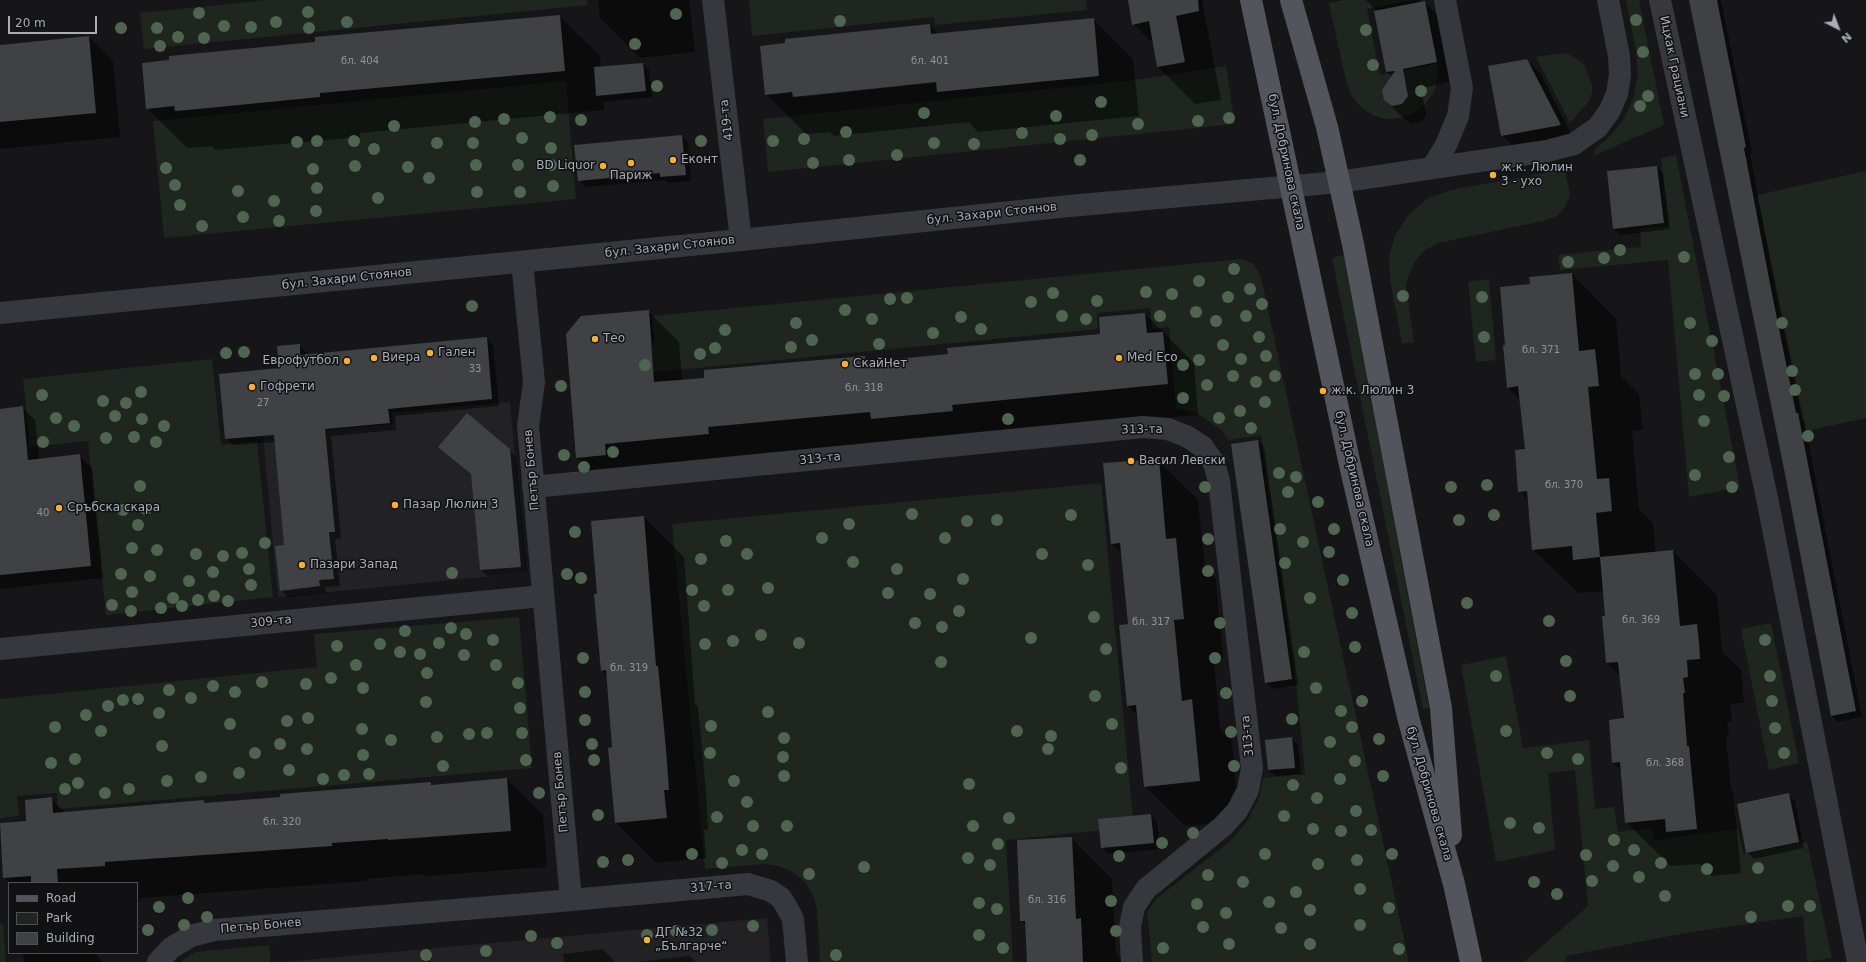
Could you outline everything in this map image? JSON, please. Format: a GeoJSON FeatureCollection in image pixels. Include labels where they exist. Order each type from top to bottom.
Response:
{"type":"FeatureCollection","features":[{"type":"Feature","properties":{"kind":"main road","name":"бул. Добринова скала"},"geometry":{"type":"LineString","coordinates":[[1251,0],[1348,458],[1407,713],[1454,884],[1471,962]]}},
{"type":"Feature","properties":{"kind":"main road","name":"бул. Добринова скала"},"geometry":{"type":"LineString","coordinates":[[1292,0],[1327,128],[1353,244],[1441,708],[1454,884]]}},
{"type":"Feature","properties":{"kind":"street","name":"419-та"},"geometry":{"type":"LineString","coordinates":[[714,0],[742,240]]}},
{"type":"Feature","properties":{"kind":"street"},"geometry":{"type":"LineString","coordinates":[[1432,168],[1446,145],[1458,116],[1462,88],[1445,0]]}},
{"type":"Feature","properties":{"kind":"street","name":"бул. Захари Стоянов"},"geometry":{"type":"LineString","coordinates":[[0,313],[742,240],[1069,206],[1339,182],[1565,147],[1583,139],[1598,127],[1609,112],[1617,94],[1620,75],[1619,56],[1608,0]]}},
{"type":"Feature","properties":{"kind":"street","name":"Ицхак Грациани"},"geometry":{"type":"LineString","coordinates":[[1660,0],[1687,135],[1767,498],[1858,962]]}},
{"type":"Feature","properties":{"kind":"street","name":"Петър Бонев"},"geometry":{"type":"LineString","coordinates":[[158,962],[171,948],[191,936],[214,930],[571,900],[542,596],[528,426],[534,382],[522,262]]}},
{"type":"Feature","properties":{"kind":"street","name":"313-та"},"geometry":{"type":"LineString","coordinates":[[533,487],[1143,427],[1168,429],[1188,437],[1203,448],[1214,463],[1219,481],[1252,768],[1248,790],[1237,811],[1222,827],[1146,889],[1134,907],[1130,927],[1132,962]]}},
{"type":"Feature","properties":{"kind":"street","name":"309-та"},"geometry":{"type":"LineString","coordinates":[[0,649],[542,596]]}},
{"type":"Feature","properties":{"kind":"street","name":"317-та"},"geometry":{"type":"LineString","coordinates":[[571,900],[748,884],[763,887],[781,898],[793,919],[797,962]]}},
{"type":"Feature","properties":{"kind":"shaded area","name":"Пазар Люлин 3"},"geometry":{"type":"Polygon","coordinates":[[[510,402],[526,573],[278,597],[263,436],[392,424],[392,413],[510,402]]]}},
{"type":"Feature","properties":{"kind":"shaded area","name":"ДГ №32 „Българче“"},"geometry":{"type":"Polygon","coordinates":[[[767,918],[771,962],[283,962],[767,918]]]}},
{"type":"Feature","properties":{"kind":"green space"},"geometry":{"type":"Polygon","coordinates":[[[268,0],[587,0],[588,5],[144,49],[140,13],[268,0]]]}},
{"type":"Feature","properties":{"kind":"green space"},"geometry":{"type":"Polygon","coordinates":[[[749,0],[1086,0],[1087,10],[935,25],[934,17],[752,36],[749,0]]]}},
{"type":"Feature","properties":{"kind":"green space"},"geometry":{"type":"Polygon","coordinates":[[[1344,0],[1410,0],[1367,9],[1380,75],[1437,64],[1438,78],[1434,92],[1425,104],[1414,113],[1400,118],[1385,119],[1372,115],[1360,106],[1351,95],[1346,81],[1329,3],[1344,0]]]}},
{"type":"Feature","properties":{"kind":"green space"},"geometry":{"type":"Polygon","coordinates":[[[1626,0],[1639,0],[1664,125],[1595,155],[1594,150],[1611,135],[1625,117],[1634,96],[1638,74],[1636,51],[1626,0]]]}},
{"type":"Feature","properties":{"kind":"green space"},"geometry":{"type":"Polygon","coordinates":[[[1565,53],[1576,58],[1585,66],[1592,85],[1592,93],[1589,101],[1570,123],[1536,57],[1565,53]]]}},
{"type":"Feature","properties":{"kind":"green space"},"geometry":{"type":"Polygon","coordinates":[[[1226,66],[1235,124],[768,172],[763,119],[1135,80],[1226,66]]]}},
{"type":"Feature","properties":{"kind":"green space"},"geometry":{"type":"Polygon","coordinates":[[[566,81],[576,199],[164,238],[153,121],[566,81]]]}},
{"type":"Feature","properties":{"kind":"green space"},"geometry":{"type":"Polygon","coordinates":[[[1676,155],[1740,487],[1689,497],[1668,260],[1560,270],[1558,255],[1641,247],[1640,228],[1668,226],[1661,158],[1676,155]]]}},
{"type":"Feature","properties":{"kind":"green space"},"geometry":{"type":"Polygon","coordinates":[[[1565,169],[1570,195],[1565,207],[1557,216],[1543,221],[1438,243],[1424,251],[1415,262],[1409,274],[1406,286],[1414,342],[1402,344],[1390,279],[1389,255],[1396,233],[1410,213],[1428,198],[1451,190],[1565,169]]]}},
{"type":"Feature","properties":{"kind":"green space"},"geometry":{"type":"Polygon","coordinates":[[[1866,171],[1866,418],[1806,431],[1757,195],[1866,171]]]}},
{"type":"Feature","properties":{"kind":"green space"},"geometry":{"type":"Polygon","coordinates":[[[1346,254],[1364,360],[1429,708],[1423,709],[1332,258],[1346,254]]]}},
{"type":"Feature","properties":{"kind":"green space"},"geometry":{"type":"Polygon","coordinates":[[[1241,259],[1254,264],[1261,277],[1409,962],[1152,962],[1147,912],[1156,899],[1229,842],[1246,823],[1259,798],[1263,778],[1305,774],[1296,683],[1261,435],[1228,440],[1221,430],[1199,414],[1176,408],[1169,327],[1152,329],[1150,308],[1097,313],[1098,329],[625,375],[622,346],[655,343],[652,316],[1241,259]]]}},
{"type":"Feature","properties":{"kind":"green space"},"geometry":{"type":"Polygon","coordinates":[[[1489,279],[1496,360],[1476,362],[1468,282],[1489,279]]]}},
{"type":"Feature","properties":{"kind":"green space"},"geometry":{"type":"Polygon","coordinates":[[[212,359],[221,445],[257,441],[273,597],[106,615],[88,441],[30,447],[23,379],[212,359]]]}},
{"type":"Feature","properties":{"kind":"green space"},"geometry":{"type":"Polygon","coordinates":[[[1101,483],[1134,827],[1006,840],[1013,962],[820,962],[817,910],[813,895],[805,882],[793,872],[779,866],[764,864],[705,869],[672,524],[1101,483]]]}},
{"type":"Feature","properties":{"kind":"green space"},"geometry":{"type":"Polygon","coordinates":[[[519,617],[532,768],[58,809],[57,793],[17,796],[19,816],[0,818],[0,699],[317,667],[314,634],[519,617]]]}},
{"type":"Feature","properties":{"kind":"green space"},"geometry":{"type":"Polygon","coordinates":[[[1771,623],[1799,763],[1769,770],[1741,629],[1771,623]]]}},
{"type":"Feature","properties":{"kind":"green space"},"geometry":{"type":"Polygon","coordinates":[[[1506,656],[1523,748],[1589,740],[1595,809],[1614,807],[1618,832],[1652,828],[1654,840],[1738,829],[1743,854],[1807,842],[1832,958],[1807,962],[1803,916],[1691,932],[1566,956],[1567,962],[1524,962],[1588,906],[1575,770],[1548,773],[1555,850],[1496,862],[1461,665],[1506,656]]]}},
{"type":"Feature","properties":{"kind":"green space"},"geometry":{"type":"Polygon","coordinates":[[[0,924],[3,924],[6,962],[0,962],[0,924]]]}},
{"type":"Feature","properties":{"kind":"green space"},"geometry":{"type":"Polygon","coordinates":[[[269,945],[271,962],[180,962],[195,952],[269,945]]]}},
{"type":"Feature","properties":{"kind":"building"},"geometry":{"type":"Polygon","coordinates":[[[1128,0],[1198,0],[1199,11],[1176,16],[1185,62],[1157,67],[1149,21],[1132,25],[1128,0]]]}},
{"type":"Feature","properties":{"kind":"building"},"geometry":{"type":"Polygon","coordinates":[[[1689,0],[1717,0],[1746,147],[1744,148],[1771,289],[1796,413],[1798,413],[1856,711],[1831,716],[1784,469],[1689,0]]]}},
{"type":"Feature","properties":{"kind":"building"},"geometry":{"type":"Polygon","coordinates":[[[1425,1],[1437,62],[1403,69],[1408,96],[1402,104],[1392,106],[1384,100],[1382,90],[1395,71],[1386,72],[1374,11],[1425,1]]]}},
{"type":"Feature","properties":{"kind":"building"},"geometry":{"type":"Polygon","coordinates":[[[560,15],[565,71],[320,93],[320,97],[198,109],[175,111],[174,106],[146,109],[142,63],[169,60],[169,56],[315,42],[315,37],[560,15]]]}},
{"type":"Feature","properties":{"kind":"building"},"geometry":{"type":"Polygon","coordinates":[[[1094,18],[1099,76],[937,92],[936,82],[793,97],[792,92],[765,95],[760,46],[785,43],[785,39],[930,24],[931,34],[1094,18]]]}},
{"type":"Feature","properties":{"kind":"building"},"geometry":{"type":"Polygon","coordinates":[[[89,36],[96,113],[0,122],[0,45],[89,36]]]}},
{"type":"Feature","properties":{"kind":"building"},"geometry":{"type":"Polygon","coordinates":[[[1527,59],[1561,125],[1501,136],[1488,66],[1527,59]]]}},
{"type":"Feature","properties":{"kind":"building"},"geometry":{"type":"Polygon","coordinates":[[[643,63],[646,91],[596,96],[594,67],[643,63]]]}},
{"type":"Feature","properties":{"kind":"building"},"geometry":{"type":"Polygon","coordinates":[[[682,135],[686,175],[660,177],[660,173],[578,181],[574,145],[682,135]]]}},
{"type":"Feature","properties":{"kind":"building"},"geometry":{"type":"Polygon","coordinates":[[[1657,166],[1664,223],[1613,229],[1607,171],[1657,166]]]}},
{"type":"Feature","properties":{"kind":"building"},"geometry":{"type":"Polygon","coordinates":[[[1572,273],[1579,351],[1595,349],[1599,386],[1588,387],[1597,479],[1609,478],[1612,511],[1596,513],[1600,557],[1573,560],[1572,546],[1532,550],[1527,491],[1518,492],[1515,450],[1525,449],[1518,386],[1507,388],[1500,287],[1530,284],[1529,277],[1572,273]]]}},
{"type":"Feature","properties":{"kind":"building"},"geometry":{"type":"Polygon","coordinates":[[[649,310],[654,382],[704,378],[704,370],[865,356],[866,362],[948,354],[947,348],[1100,334],[1099,317],[1145,313],[1147,333],[1163,332],[1168,384],[952,405],[953,411],[871,419],[870,412],[708,427],[709,434],[605,444],[606,455],[576,458],[566,334],[581,316],[649,310]]]}},
{"type":"Feature","properties":{"kind":"building"},"geometry":{"type":"Polygon","coordinates":[[[487,337],[492,399],[388,409],[390,423],[325,429],[335,532],[329,532],[334,579],[319,580],[320,586],[280,591],[275,546],[284,545],[274,435],[225,439],[219,374],[279,368],[277,346],[300,344],[300,355],[487,337]]]}},
{"type":"Feature","properties":{"kind":"building"},"geometry":{"type":"Polygon","coordinates":[[[23,406],[28,460],[80,454],[91,566],[0,575],[0,409],[23,406]]]}},
{"type":"Feature","properties":{"kind":"building"},"geometry":{"type":"Polygon","coordinates":[[[467,413],[510,449],[521,567],[480,570],[471,474],[438,447],[467,413]]]}},
{"type":"Feature","properties":{"kind":"building"},"geometry":{"type":"Polygon","coordinates":[[[1258,440],[1292,679],[1265,683],[1231,444],[1258,440]]]}},
{"type":"Feature","properties":{"kind":"building"},"geometry":{"type":"Polygon","coordinates":[[[1159,459],[1166,539],[1176,538],[1184,619],[1174,620],[1182,701],[1192,699],[1200,781],[1144,787],[1136,705],[1127,706],[1119,625],[1128,624],[1120,543],[1111,544],[1103,463],[1159,459]]]}},
{"type":"Feature","properties":{"kind":"building"},"geometry":{"type":"Polygon","coordinates":[[[644,516],[656,666],[658,666],[666,749],[669,790],[664,790],[667,818],[615,823],[608,748],[612,747],[606,670],[601,671],[594,594],[597,594],[591,521],[644,516]]]}},
{"type":"Feature","properties":{"kind":"building"},"geometry":{"type":"Polygon","coordinates":[[[1673,550],[1680,626],[1697,624],[1699,642],[1700,659],[1687,660],[1688,677],[1683,678],[1687,746],[1689,746],[1697,829],[1666,832],[1665,819],[1625,823],[1620,762],[1612,763],[1609,720],[1624,718],[1618,662],[1606,663],[1602,616],[1605,616],[1600,557],[1673,550]]]}},
{"type":"Feature","properties":{"kind":"building"},"geometry":{"type":"Polygon","coordinates":[[[1292,737],[1295,768],[1268,770],[1265,740],[1292,737]]]}},
{"type":"Feature","properties":{"kind":"building"},"geometry":{"type":"Polygon","coordinates":[[[507,778],[511,831],[332,843],[332,846],[105,862],[105,866],[57,869],[58,882],[31,882],[31,876],[3,878],[0,823],[26,821],[25,800],[52,797],[53,813],[204,800],[204,803],[280,797],[280,794],[431,782],[431,785],[507,778]]]}},
{"type":"Feature","properties":{"kind":"building"},"geometry":{"type":"Polygon","coordinates":[[[1789,793],[1799,842],[1746,853],[1737,804],[1789,793]]]}},
{"type":"Feature","properties":{"kind":"building"},"geometry":{"type":"Polygon","coordinates":[[[1151,814],[1154,843],[1101,848],[1098,819],[1151,814]]]}},
{"type":"Feature","properties":{"kind":"building"},"geometry":{"type":"Polygon","coordinates":[[[1072,837],[1076,919],[1081,918],[1083,962],[1027,962],[1025,921],[1020,921],[1017,840],[1072,837]]]}},
{"type":"Feature","properties":{"kind":"place","name":"Еконт"},"geometry":{"type":"Point","coordinates":[673,160]}},
{"type":"Feature","properties":{"kind":"place","name":"Париж"},"geometry":{"type":"Point","coordinates":[631,163]}},
{"type":"Feature","properties":{"kind":"place","name":"BD Liquor"},"geometry":{"type":"Point","coordinates":[603,166]}},
{"type":"Feature","properties":{"kind":"place","name":"ж.к. Люлин 3 - ухо"},"geometry":{"type":"Point","coordinates":[1493,175]}},
{"type":"Feature","properties":{"kind":"place","name":"Тео"},"geometry":{"type":"Point","coordinates":[595,339]}},
{"type":"Feature","properties":{"kind":"place","name":"Гален"},"geometry":{"type":"Point","coordinates":[430,353]}},
{"type":"Feature","properties":{"kind":"place","name":"Виера"},"geometry":{"type":"Point","coordinates":[374,358]}},
{"type":"Feature","properties":{"kind":"place","name":"Med Eco"},"geometry":{"type":"Point","coordinates":[1119,358]}},
{"type":"Feature","properties":{"kind":"place","name":"Еврофутбол"},"geometry":{"type":"Point","coordinates":[347,361]}},
{"type":"Feature","properties":{"kind":"place","name":"СкайНет"},"geometry":{"type":"Point","coordinates":[845,364]}},
{"type":"Feature","properties":{"kind":"place","name":"Гофрети"},"geometry":{"type":"Point","coordinates":[252,387]}},
{"type":"Feature","properties":{"kind":"place","name":"ж.к. Люлин 3"},"geometry":{"type":"Point","coordinates":[1323,391]}},
{"type":"Feature","properties":{"kind":"place","name":"Васил Левски"},"geometry":{"type":"Point","coordinates":[1131,461]}},
{"type":"Feature","properties":{"kind":"place","name":"Пазар Люлин 3"},"geometry":{"type":"Point","coordinates":[395,505]}},
{"type":"Feature","properties":{"kind":"place","name":"Сръбска скара"},"geometry":{"type":"Point","coordinates":[59,508]}},
{"type":"Feature","properties":{"kind":"place","name":"Пазари Запад"},"geometry":{"type":"Point","coordinates":[302,565]}},
{"type":"Feature","properties":{"kind":"place","name":"ДГ №32 „Българче“"},"geometry":{"type":"Point","coordinates":[647,940]}}]}
